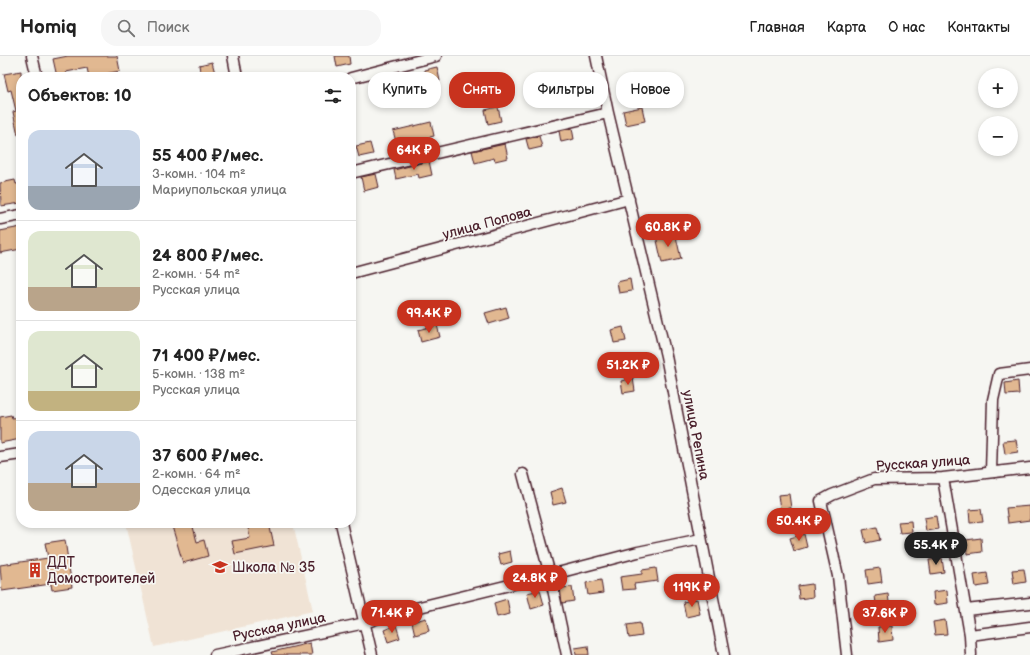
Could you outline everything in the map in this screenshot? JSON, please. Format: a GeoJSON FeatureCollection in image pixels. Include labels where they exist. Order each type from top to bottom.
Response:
{"type":"FeatureCollection","features":[{"type":"Feature","properties":{"kind":"street"},"geometry":{"type":"LineString","coordinates":[[32,56],[36,72]]}},
{"type":"Feature","properties":{"kind":"street"},"geometry":{"type":"LineString","coordinates":[[233,56],[236,72]]}},
{"type":"Feature","properties":{"kind":"street"},"geometry":{"type":"LineString","coordinates":[[356,77],[436,56]]}},
{"type":"Feature","properties":{"kind":"street","name":"улица Репина"},"geometry":{"type":"LineString","coordinates":[[596,56],[608,114],[666,356],[724,655]]}},
{"type":"Feature","properties":{"kind":"street"},"geometry":{"type":"LineString","coordinates":[[356,172],[608,114]]}},
{"type":"Feature","properties":{"kind":"street","name":"улица Попова"},"geometry":{"type":"LineString","coordinates":[[356,272],[629,199]]}},
{"type":"Feature","properties":{"kind":"street"},"geometry":{"type":"LineString","coordinates":[[0,219],[16,216]]}},
{"type":"Feature","properties":{"kind":"street"},"geometry":{"type":"LineString","coordinates":[[991,472],[994,400],[1000,374],[1030,370]]}},
{"type":"Feature","properties":{"kind":"street"},"geometry":{"type":"LineString","coordinates":[[0,458],[16,455]]}},
{"type":"Feature","properties":{"kind":"street","name":"Русская улица"},"geometry":{"type":"LineString","coordinates":[[847,655],[838,576],[821,501],[832,494],[874,479],[943,478],[1030,468]]}},
{"type":"Feature","properties":{"kind":"street"},"geometry":{"type":"LineString","coordinates":[[523,474],[550,575],[567,655]]}},
{"type":"Feature","properties":{"kind":"street"},"geometry":{"type":"LineString","coordinates":[[943,478],[970,635],[971,655]]}},
{"type":"Feature","properties":{"kind":"street"},"geometry":{"type":"LineString","coordinates":[[342,528],[372,655]]}},
{"type":"Feature","properties":{"kind":"street","name":"Русская улица"},"geometry":{"type":"LineString","coordinates":[[215,655],[365,623],[387,615],[638,552],[701,539]]}},
{"type":"Feature","properties":{"kind":"street"},"geometry":{"type":"LineString","coordinates":[[966,610],[1030,603]]}},
{"type":"Feature","properties":{"kind":"street"},"geometry":{"type":"LineString","coordinates":[[970,635],[1030,627]]}},
{"type":"Feature","properties":{"kind":"shaded area","name":"Школа № 35"},"geometry":{"type":"Polygon","coordinates":[[[127,528],[294,528],[313,611],[154,647],[127,528]]]}},
{"type":"Feature","properties":{"kind":"building"},"geometry":{"type":"Polygon","coordinates":[[[68,56],[117,56],[120,71],[88,72],[87,68],[66,72],[56,72],[53,59],[68,56]]]}},
{"type":"Feature","properties":{"kind":"building"},"geometry":{"type":"Polygon","coordinates":[[[335,56],[349,56],[350,64],[337,67],[335,56]]]}},
{"type":"Feature","properties":{"kind":"building"},"geometry":{"type":"Polygon","coordinates":[[[212,62],[215,72],[200,72],[199,65],[212,62]]]}},
{"type":"Feature","properties":{"kind":"building"},"geometry":{"type":"Polygon","coordinates":[[[437,67],[438,72],[424,72],[424,70],[437,67]]]}},
{"type":"Feature","properties":{"kind":"building"},"geometry":{"type":"Polygon","coordinates":[[[21,71],[16,72],[16,111],[11,90],[8,91],[4,74],[21,71]]]}},
{"type":"Feature","properties":{"kind":"building"},"geometry":{"type":"Polygon","coordinates":[[[498,108],[501,121],[488,124],[485,110],[498,108]]]}},
{"type":"Feature","properties":{"kind":"building"},"geometry":{"type":"Polygon","coordinates":[[[642,108],[645,121],[626,125],[623,111],[642,108]]]}},
{"type":"Feature","properties":{"kind":"building"},"geometry":{"type":"Polygon","coordinates":[[[16,111],[16,126],[13,112],[16,111]]]}},
{"type":"Feature","properties":{"kind":"building"},"geometry":{"type":"Polygon","coordinates":[[[431,122],[434,136],[397,145],[393,131],[431,122]]]}},
{"type":"Feature","properties":{"kind":"building"},"geometry":{"type":"Polygon","coordinates":[[[572,128],[574,139],[561,142],[559,131],[572,128]]]}},
{"type":"Feature","properties":{"kind":"building"},"geometry":{"type":"Polygon","coordinates":[[[539,136],[542,147],[529,150],[526,139],[539,136]]]}},
{"type":"Feature","properties":{"kind":"building"},"geometry":{"type":"Polygon","coordinates":[[[370,143],[373,154],[359,157],[356,146],[370,143]]]}},
{"type":"Feature","properties":{"kind":"building"},"geometry":{"type":"Polygon","coordinates":[[[505,144],[508,158],[495,161],[494,158],[475,163],[472,151],[505,144]]]}},
{"type":"Feature","properties":{"kind":"building"},"geometry":{"type":"Polygon","coordinates":[[[429,161],[432,175],[419,178],[418,174],[396,179],[394,170],[429,161]]]}},
{"type":"Feature","properties":{"kind":"building"},"geometry":{"type":"Polygon","coordinates":[[[376,174],[379,187],[364,191],[361,177],[376,174]]]}},
{"type":"Feature","properties":{"kind":"building"},"geometry":{"type":"Polygon","coordinates":[[[15,180],[16,204],[1,206],[0,183],[15,180]]]}},
{"type":"Feature","properties":{"kind":"building"},"geometry":{"type":"Polygon","coordinates":[[[16,228],[16,250],[0,253],[0,231],[16,228]]]}},
{"type":"Feature","properties":{"kind":"building"},"geometry":{"type":"Polygon","coordinates":[[[675,232],[681,259],[662,263],[656,236],[675,232]]]}},
{"type":"Feature","properties":{"kind":"building"},"geometry":{"type":"Polygon","coordinates":[[[630,279],[632,291],[619,293],[617,282],[630,279]]]}},
{"type":"Feature","properties":{"kind":"building"},"geometry":{"type":"Polygon","coordinates":[[[506,307],[509,318],[489,324],[485,313],[506,307]]]}},
{"type":"Feature","properties":{"kind":"building"},"geometry":{"type":"Polygon","coordinates":[[[437,325],[440,337],[421,342],[418,330],[437,325]]]}},
{"type":"Feature","properties":{"kind":"building"},"geometry":{"type":"Polygon","coordinates":[[[623,327],[626,341],[614,343],[611,330],[623,327]]]}},
{"type":"Feature","properties":{"kind":"building"},"geometry":{"type":"Polygon","coordinates":[[[633,378],[635,391],[623,393],[621,381],[633,378]]]}},
{"type":"Feature","properties":{"kind":"building"},"geometry":{"type":"Polygon","coordinates":[[[1018,381],[1019,394],[1006,395],[1005,383],[1018,381]]]}},
{"type":"Feature","properties":{"kind":"building"},"geometry":{"type":"Polygon","coordinates":[[[11,415],[12,418],[16,418],[16,440],[0,443],[0,417],[11,415]]]}},
{"type":"Feature","properties":{"kind":"building"},"geometry":{"type":"Polygon","coordinates":[[[1016,440],[1018,452],[1005,454],[1003,441],[1016,440]]]}},
{"type":"Feature","properties":{"kind":"building"},"geometry":{"type":"Polygon","coordinates":[[[562,488],[566,502],[553,505],[550,492],[562,488]]]}},
{"type":"Feature","properties":{"kind":"building"},"geometry":{"type":"Polygon","coordinates":[[[789,494],[791,508],[780,509],[778,495],[789,494]]]}},
{"type":"Feature","properties":{"kind":"building"},"geometry":{"type":"Polygon","coordinates":[[[1030,506],[1030,520],[1008,523],[1006,508],[1030,506]]]}},
{"type":"Feature","properties":{"kind":"building"},"geometry":{"type":"Polygon","coordinates":[[[981,509],[983,522],[970,523],[969,510],[981,509]]]}},
{"type":"Feature","properties":{"kind":"building"},"geometry":{"type":"Polygon","coordinates":[[[936,516],[938,529],[926,531],[924,518],[936,516]]]}},
{"type":"Feature","properties":{"kind":"building"},"geometry":{"type":"Polygon","coordinates":[[[911,521],[912,532],[900,533],[898,522],[911,521]]]}},
{"type":"Feature","properties":{"kind":"building"},"geometry":{"type":"Polygon","coordinates":[[[877,527],[880,540],[866,543],[863,530],[877,527]]]}},
{"type":"Feature","properties":{"kind":"building"},"geometry":{"type":"Polygon","coordinates":[[[172,528],[193,528],[197,542],[204,540],[208,556],[183,563],[172,528]]]}},
{"type":"Feature","properties":{"kind":"building"},"geometry":{"type":"Polygon","coordinates":[[[248,528],[270,528],[274,546],[235,554],[232,541],[250,538],[248,528]]]}},
{"type":"Feature","properties":{"kind":"building"},"geometry":{"type":"Polygon","coordinates":[[[804,534],[807,547],[794,551],[790,538],[804,534]]]}},
{"type":"Feature","properties":{"kind":"building"},"geometry":{"type":"Polygon","coordinates":[[[981,538],[982,552],[967,554],[966,540],[981,538]]]}},
{"type":"Feature","properties":{"kind":"building","name":"ДДТ Домостроителей"},"geometry":{"type":"Polygon","coordinates":[[[65,540],[72,587],[52,590],[51,584],[2,591],[0,565],[48,558],[45,543],[65,540]]]}},
{"type":"Feature","properties":{"kind":"building"},"geometry":{"type":"Polygon","coordinates":[[[510,551],[512,562],[501,565],[498,554],[510,551]]]}},
{"type":"Feature","properties":{"kind":"building"},"geometry":{"type":"Polygon","coordinates":[[[942,558],[944,572],[931,574],[929,560],[942,558]]]}},
{"type":"Feature","properties":{"kind":"building"},"geometry":{"type":"Polygon","coordinates":[[[656,568],[658,581],[634,584],[635,589],[622,590],[620,577],[642,574],[642,570],[656,568]]]}},
{"type":"Feature","properties":{"kind":"building"},"geometry":{"type":"Polygon","coordinates":[[[880,568],[882,582],[868,584],[866,570],[880,568]]]}},
{"type":"Feature","properties":{"kind":"building"},"geometry":{"type":"Polygon","coordinates":[[[1024,569],[1026,582],[1014,584],[1012,570],[1024,569]]]}},
{"type":"Feature","properties":{"kind":"building"},"geometry":{"type":"Polygon","coordinates":[[[987,573],[989,585],[976,587],[974,575],[987,573]]]}},
{"type":"Feature","properties":{"kind":"building"},"geometry":{"type":"Polygon","coordinates":[[[601,580],[603,593],[588,595],[586,583],[601,580]]]}},
{"type":"Feature","properties":{"kind":"building"},"geometry":{"type":"Polygon","coordinates":[[[812,584],[813,597],[799,599],[798,586],[812,584]]]}},
{"type":"Feature","properties":{"kind":"building"},"geometry":{"type":"Polygon","coordinates":[[[572,587],[574,601],[562,603],[560,588],[572,587]]]}},
{"type":"Feature","properties":{"kind":"building"},"geometry":{"type":"Polygon","coordinates":[[[540,590],[544,605],[531,609],[527,593],[540,590]]]}},
{"type":"Feature","properties":{"kind":"building"},"geometry":{"type":"Polygon","coordinates":[[[947,590],[948,603],[934,605],[933,592],[947,590]]]}},
{"type":"Feature","properties":{"kind":"building"},"geometry":{"type":"Polygon","coordinates":[[[888,594],[890,610],[877,611],[875,596],[888,594]]]}},
{"type":"Feature","properties":{"kind":"building"},"geometry":{"type":"Polygon","coordinates":[[[507,599],[510,614],[497,617],[494,603],[507,599]]]}},
{"type":"Feature","properties":{"kind":"building"},"geometry":{"type":"Polygon","coordinates":[[[697,599],[700,614],[686,617],[683,602],[697,599]]]}},
{"type":"Feature","properties":{"kind":"building"},"geometry":{"type":"Polygon","coordinates":[[[426,618],[429,631],[415,635],[412,622],[426,618]]]}},
{"type":"Feature","properties":{"kind":"building"},"geometry":{"type":"Polygon","coordinates":[[[945,620],[947,634],[935,635],[933,622],[945,620]]]}},
{"type":"Feature","properties":{"kind":"building"},"geometry":{"type":"Polygon","coordinates":[[[640,623],[642,636],[629,638],[627,625],[640,623]]]}},
{"type":"Feature","properties":{"kind":"building"},"geometry":{"type":"Polygon","coordinates":[[[396,625],[400,638],[388,642],[384,630],[396,625]]]}},
{"type":"Feature","properties":{"kind":"building"},"geometry":{"type":"Polygon","coordinates":[[[892,626],[893,640],[879,642],[878,627],[892,626]]]}},
{"type":"Feature","properties":{"kind":"building"},"geometry":{"type":"Polygon","coordinates":[[[310,643],[312,655],[273,655],[272,652],[310,643]]]}},
{"type":"Feature","properties":{"kind":"building"},"geometry":{"type":"Polygon","coordinates":[[[588,646],[589,655],[576,655],[575,648],[588,646]]]}},
{"type":"Feature","properties":{"kind":"place","name":"Школа № 35"},"geometry":{"type":"Point","coordinates":[220,567]}},
{"type":"Feature","properties":{"kind":"place","name":"ДДТ Домостроителей"},"geometry":{"type":"Point","coordinates":[35,570]}}]}
